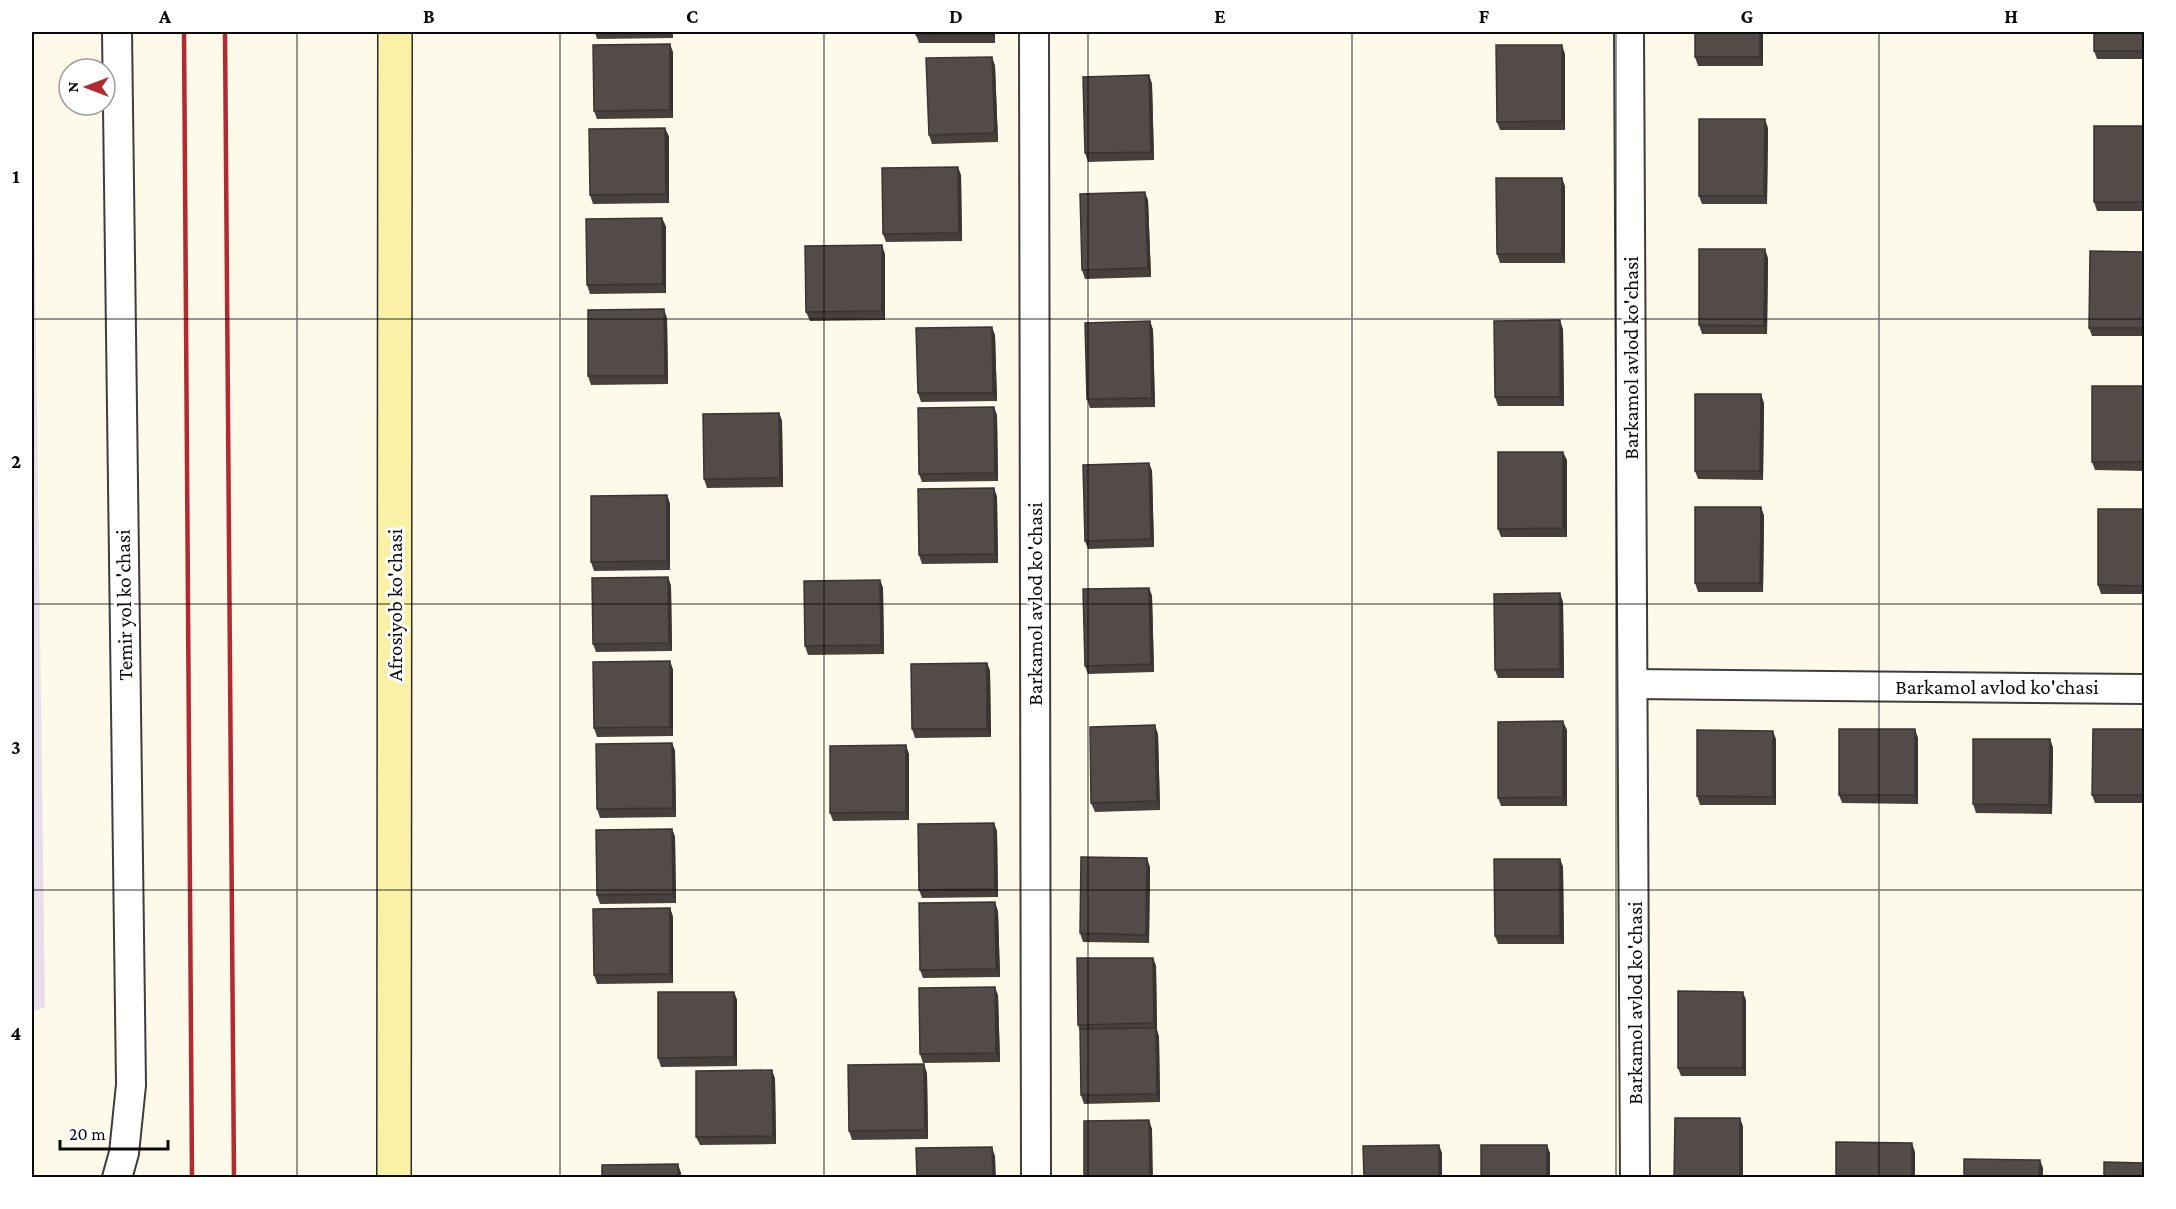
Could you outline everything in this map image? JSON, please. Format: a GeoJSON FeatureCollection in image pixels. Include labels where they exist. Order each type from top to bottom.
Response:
{"type":"FeatureCollection","features":[{"type":"Feature","properties":{"kind":"street","name":"Temir yol ko'chasi"},"geometry":{"type":"LineString","coordinates":[[117,32],[131,1085],[124,1153],[117,1178]]}},
{"type":"Feature","properties":{"kind":"street","name":"Afrosiyob ko'chasi"},"geometry":{"type":"LineString","coordinates":[[394,1178],[395,32]]}},
{"type":"Feature","properties":{"kind":"street","name":"Barkamol avlod ko'chasi"},"geometry":{"type":"LineString","coordinates":[[1035,32],[1036,1178]]}},
{"type":"Feature","properties":{"kind":"street","name":"Barkamol avlod ko'chasi"},"geometry":{"type":"LineString","coordinates":[[1629,32],[1635,1178]]}},
{"type":"Feature","properties":{"kind":"street","name":"Barkamol avlod ko'chasi"},"geometry":{"type":"LineString","coordinates":[[1634,684],[2145,689]]}},
{"type":"Feature","properties":{"kind":"shaded area"},"geometry":{"type":"Polygon","coordinates":[[[32,32],[45,1007],[32,1012],[32,32]]]}},
{"type":"Feature","properties":{"kind":"building"},"geometry":{"type":"Polygon","coordinates":[[[916,32],[992,32],[992,34],[916,35],[916,32]]]}},
{"type":"Feature","properties":{"kind":"building"},"geometry":{"type":"Polygon","coordinates":[[[1695,32],[1760,32],[1760,57],[1695,57],[1695,32]]]}},
{"type":"Feature","properties":{"kind":"building"},"geometry":{"type":"Polygon","coordinates":[[[2094,32],[2145,32],[2145,51],[2094,51],[2094,32]]]}},
{"type":"Feature","properties":{"kind":"building"},"geometry":{"type":"Polygon","coordinates":[[[670,44],[670,110],[594,111],[593,45],[670,44]]]}},
{"type":"Feature","properties":{"kind":"building"},"geometry":{"type":"Polygon","coordinates":[[[1496,45],[1562,45],[1562,121],[1497,122],[1496,45]]]}},
{"type":"Feature","properties":{"kind":"building"},"geometry":{"type":"Polygon","coordinates":[[[992,57],[995,133],[929,135],[926,58],[992,57]]]}},
{"type":"Feature","properties":{"kind":"building"},"geometry":{"type":"Polygon","coordinates":[[[1149,75],[1151,152],[1085,153],[1083,77],[1149,75]]]}},
{"type":"Feature","properties":{"kind":"building"},"geometry":{"type":"Polygon","coordinates":[[[1699,119],[1765,119],[1764,196],[1699,196],[1699,119]]]}},
{"type":"Feature","properties":{"kind":"building"},"geometry":{"type":"Polygon","coordinates":[[[2094,126],[2145,126],[2145,202],[2094,202],[2094,126]]]}},
{"type":"Feature","properties":{"kind":"building"},"geometry":{"type":"Polygon","coordinates":[[[665,128],[666,194],[590,195],[589,129],[665,128]]]}},
{"type":"Feature","properties":{"kind":"building"},"geometry":{"type":"Polygon","coordinates":[[[958,167],[959,233],[883,234],[882,168],[958,167]]]}},
{"type":"Feature","properties":{"kind":"building"},"geometry":{"type":"Polygon","coordinates":[[[1496,178],[1562,178],[1562,254],[1497,254],[1496,178]]]}},
{"type":"Feature","properties":{"kind":"building"},"geometry":{"type":"Polygon","coordinates":[[[1145,192],[1148,268],[1082,270],[1080,194],[1145,192]]]}},
{"type":"Feature","properties":{"kind":"building"},"geometry":{"type":"Polygon","coordinates":[[[662,218],[663,284],[587,285],[586,219],[662,218]]]}},
{"type":"Feature","properties":{"kind":"building"},"geometry":{"type":"Polygon","coordinates":[[[882,245],[882,311],[806,312],[805,246],[882,245]]]}},
{"type":"Feature","properties":{"kind":"building"},"geometry":{"type":"Polygon","coordinates":[[[1699,249],[1765,249],[1764,326],[1699,325],[1699,249]]]}},
{"type":"Feature","properties":{"kind":"building"},"geometry":{"type":"Polygon","coordinates":[[[2090,251],[2145,252],[2145,328],[2089,328],[2090,251]]]}},
{"type":"Feature","properties":{"kind":"building"},"geometry":{"type":"Polygon","coordinates":[[[664,309],[665,376],[588,376],[588,310],[664,309]]]}},
{"type":"Feature","properties":{"kind":"building"},"geometry":{"type":"Polygon","coordinates":[[[1560,320],[1560,397],[1495,397],[1494,321],[1560,320]]]}},
{"type":"Feature","properties":{"kind":"building"},"geometry":{"type":"Polygon","coordinates":[[[1150,321],[1152,398],[1087,399],[1085,323],[1150,321]]]}},
{"type":"Feature","properties":{"kind":"building"},"geometry":{"type":"Polygon","coordinates":[[[992,327],[993,393],[918,393],[916,328],[992,327]]]}},
{"type":"Feature","properties":{"kind":"building"},"geometry":{"type":"Polygon","coordinates":[[[2092,386],[2145,386],[2145,462],[2092,462],[2092,386]]]}},
{"type":"Feature","properties":{"kind":"building"},"geometry":{"type":"Polygon","coordinates":[[[1695,394],[1761,394],[1760,471],[1695,471],[1695,394]]]}},
{"type":"Feature","properties":{"kind":"building"},"geometry":{"type":"Polygon","coordinates":[[[994,407],[995,473],[919,474],[918,408],[994,407]]]}},
{"type":"Feature","properties":{"kind":"building"},"geometry":{"type":"Polygon","coordinates":[[[779,413],[780,478],[704,479],[703,414],[779,413]]]}},
{"type":"Feature","properties":{"kind":"building"},"geometry":{"type":"Polygon","coordinates":[[[1498,452],[1563,452],[1563,528],[1498,529],[1498,452]]]}},
{"type":"Feature","properties":{"kind":"building"},"geometry":{"type":"Polygon","coordinates":[[[1149,463],[1151,539],[1085,541],[1083,465],[1149,463]]]}},
{"type":"Feature","properties":{"kind":"building"},"geometry":{"type":"Polygon","coordinates":[[[994,488],[995,554],[919,555],[918,489],[994,488]]]}},
{"type":"Feature","properties":{"kind":"building"},"geometry":{"type":"Polygon","coordinates":[[[667,495],[667,561],[591,562],[591,496],[667,495]]]}},
{"type":"Feature","properties":{"kind":"building"},"geometry":{"type":"Polygon","coordinates":[[[1695,507],[1761,507],[1760,583],[1695,583],[1695,507]]]}},
{"type":"Feature","properties":{"kind":"building"},"geometry":{"type":"Polygon","coordinates":[[[2098,509],[2145,509],[2145,586],[2098,585],[2098,509]]]}},
{"type":"Feature","properties":{"kind":"building"},"geometry":{"type":"Polygon","coordinates":[[[668,577],[669,643],[593,644],[592,578],[668,577]]]}},
{"type":"Feature","properties":{"kind":"building"},"geometry":{"type":"Polygon","coordinates":[[[880,580],[881,645],[805,646],[804,581],[880,580]]]}},
{"type":"Feature","properties":{"kind":"building"},"geometry":{"type":"Polygon","coordinates":[[[1149,588],[1151,664],[1085,666],[1083,589],[1149,588]]]}},
{"type":"Feature","properties":{"kind":"building"},"geometry":{"type":"Polygon","coordinates":[[[1560,593],[1560,669],[1495,670],[1494,594],[1560,593]]]}},
{"type":"Feature","properties":{"kind":"building"},"geometry":{"type":"Polygon","coordinates":[[[670,661],[670,727],[594,728],[593,662],[670,661]]]}},
{"type":"Feature","properties":{"kind":"building"},"geometry":{"type":"Polygon","coordinates":[[[987,663],[987,729],[912,729],[911,664],[987,663]]]}},
{"type":"Feature","properties":{"kind":"building"},"geometry":{"type":"Polygon","coordinates":[[[1563,721],[1563,797],[1498,798],[1498,722],[1563,721]]]}},
{"type":"Feature","properties":{"kind":"building"},"geometry":{"type":"Polygon","coordinates":[[[1155,725],[1157,801],[1091,803],[1090,727],[1155,725]]]}},
{"type":"Feature","properties":{"kind":"building"},"geometry":{"type":"Polygon","coordinates":[[[1839,729],[1915,729],[1915,795],[1839,795],[1839,729]]]}},
{"type":"Feature","properties":{"kind":"building"},"geometry":{"type":"Polygon","coordinates":[[[2093,729],[2145,729],[2145,795],[2092,795],[2093,729]]]}},
{"type":"Feature","properties":{"kind":"building"},"geometry":{"type":"Polygon","coordinates":[[[1697,730],[1773,731],[1773,797],[1697,796],[1697,730]]]}},
{"type":"Feature","properties":{"kind":"building"},"geometry":{"type":"Polygon","coordinates":[[[1973,739],[2050,739],[2049,805],[1973,804],[1973,739]]]}},
{"type":"Feature","properties":{"kind":"building"},"geometry":{"type":"Polygon","coordinates":[[[672,743],[673,808],[597,809],[596,744],[672,743]]]}},
{"type":"Feature","properties":{"kind":"building"},"geometry":{"type":"Polygon","coordinates":[[[906,745],[906,812],[830,813],[830,746],[906,745]]]}},
{"type":"Feature","properties":{"kind":"building"},"geometry":{"type":"Polygon","coordinates":[[[994,823],[995,889],[919,890],[918,824],[994,823]]]}},
{"type":"Feature","properties":{"kind":"building"},"geometry":{"type":"Polygon","coordinates":[[[672,829],[673,894],[597,895],[596,830],[672,829]]]}},
{"type":"Feature","properties":{"kind":"building"},"geometry":{"type":"Polygon","coordinates":[[[1081,857],[1147,858],[1146,935],[1080,933],[1081,857]]]}},
{"type":"Feature","properties":{"kind":"building"},"geometry":{"type":"Polygon","coordinates":[[[1494,859],[1560,859],[1560,936],[1495,936],[1494,859]]]}},
{"type":"Feature","properties":{"kind":"building"},"geometry":{"type":"Polygon","coordinates":[[[995,902],[996,969],[920,970],[919,903],[995,902]]]}},
{"type":"Feature","properties":{"kind":"building"},"geometry":{"type":"Polygon","coordinates":[[[670,908],[670,974],[594,975],[593,909],[670,908]]]}},
{"type":"Feature","properties":{"kind":"building"},"geometry":{"type":"Polygon","coordinates":[[[1077,958],[1153,958],[1154,1023],[1078,1025],[1077,958]]]}},
{"type":"Feature","properties":{"kind":"building"},"geometry":{"type":"Polygon","coordinates":[[[995,987],[996,1053],[920,1054],[919,988],[995,987]]]}},
{"type":"Feature","properties":{"kind":"building"},"geometry":{"type":"Polygon","coordinates":[[[1678,991],[1743,992],[1743,1068],[1678,1068],[1678,991]]]}},
{"type":"Feature","properties":{"kind":"building"},"geometry":{"type":"Polygon","coordinates":[[[658,992],[734,992],[734,1057],[658,1058],[658,992]]]}},
{"type":"Feature","properties":{"kind":"building"},"geometry":{"type":"Polygon","coordinates":[[[1156,1028],[1157,1094],[1081,1095],[1080,1029],[1156,1028]]]}},
{"type":"Feature","properties":{"kind":"building"},"geometry":{"type":"Polygon","coordinates":[[[924,1064],[925,1130],[849,1131],[848,1065],[924,1064]]]}},
{"type":"Feature","properties":{"kind":"building"},"geometry":{"type":"Polygon","coordinates":[[[772,1070],[773,1136],[696,1137],[696,1071],[772,1070]]]}},
{"type":"Feature","properties":{"kind":"building"},"geometry":{"type":"Polygon","coordinates":[[[1675,1118],[1740,1118],[1740,1178],[1674,1178],[1675,1118]]]}},
{"type":"Feature","properties":{"kind":"building"},"geometry":{"type":"Polygon","coordinates":[[[1149,1120],[1150,1178],[1084,1178],[1084,1121],[1149,1120]]]}},
{"type":"Feature","properties":{"kind":"building"},"geometry":{"type":"Polygon","coordinates":[[[1836,1142],[1912,1143],[1912,1178],[1836,1178],[1836,1142]]]}},
{"type":"Feature","properties":{"kind":"building"},"geometry":{"type":"Polygon","coordinates":[[[1439,1145],[1439,1178],[1364,1178],[1363,1146],[1439,1145]]]}},
{"type":"Feature","properties":{"kind":"building"},"geometry":{"type":"Polygon","coordinates":[[[1481,1145],[1547,1145],[1547,1178],[1481,1178],[1481,1145]]]}},
{"type":"Feature","properties":{"kind":"building"},"geometry":{"type":"Polygon","coordinates":[[[992,1147],[993,1178],[917,1178],[916,1148],[992,1147]]]}},
{"type":"Feature","properties":{"kind":"building"},"geometry":{"type":"Polygon","coordinates":[[[1964,1159],[2040,1160],[2039,1178],[1964,1178],[1964,1159]]]}},
{"type":"Feature","properties":{"kind":"building"},"geometry":{"type":"Polygon","coordinates":[[[2104,1162],[2145,1163],[2145,1178],[2104,1178],[2104,1162]]]}},
{"type":"Feature","properties":{"kind":"building"},"geometry":{"type":"Polygon","coordinates":[[[678,1164],[678,1178],[602,1178],[602,1165],[678,1164]]]}},
{"type":"Feature","properties":{"kind":"railway"},"geometry":{"type":"LineString","coordinates":[[184,32],[192,1178]]}},
{"type":"Feature","properties":{"kind":"railway"},"geometry":{"type":"LineString","coordinates":[[225,32],[234,1178]]}}]}
